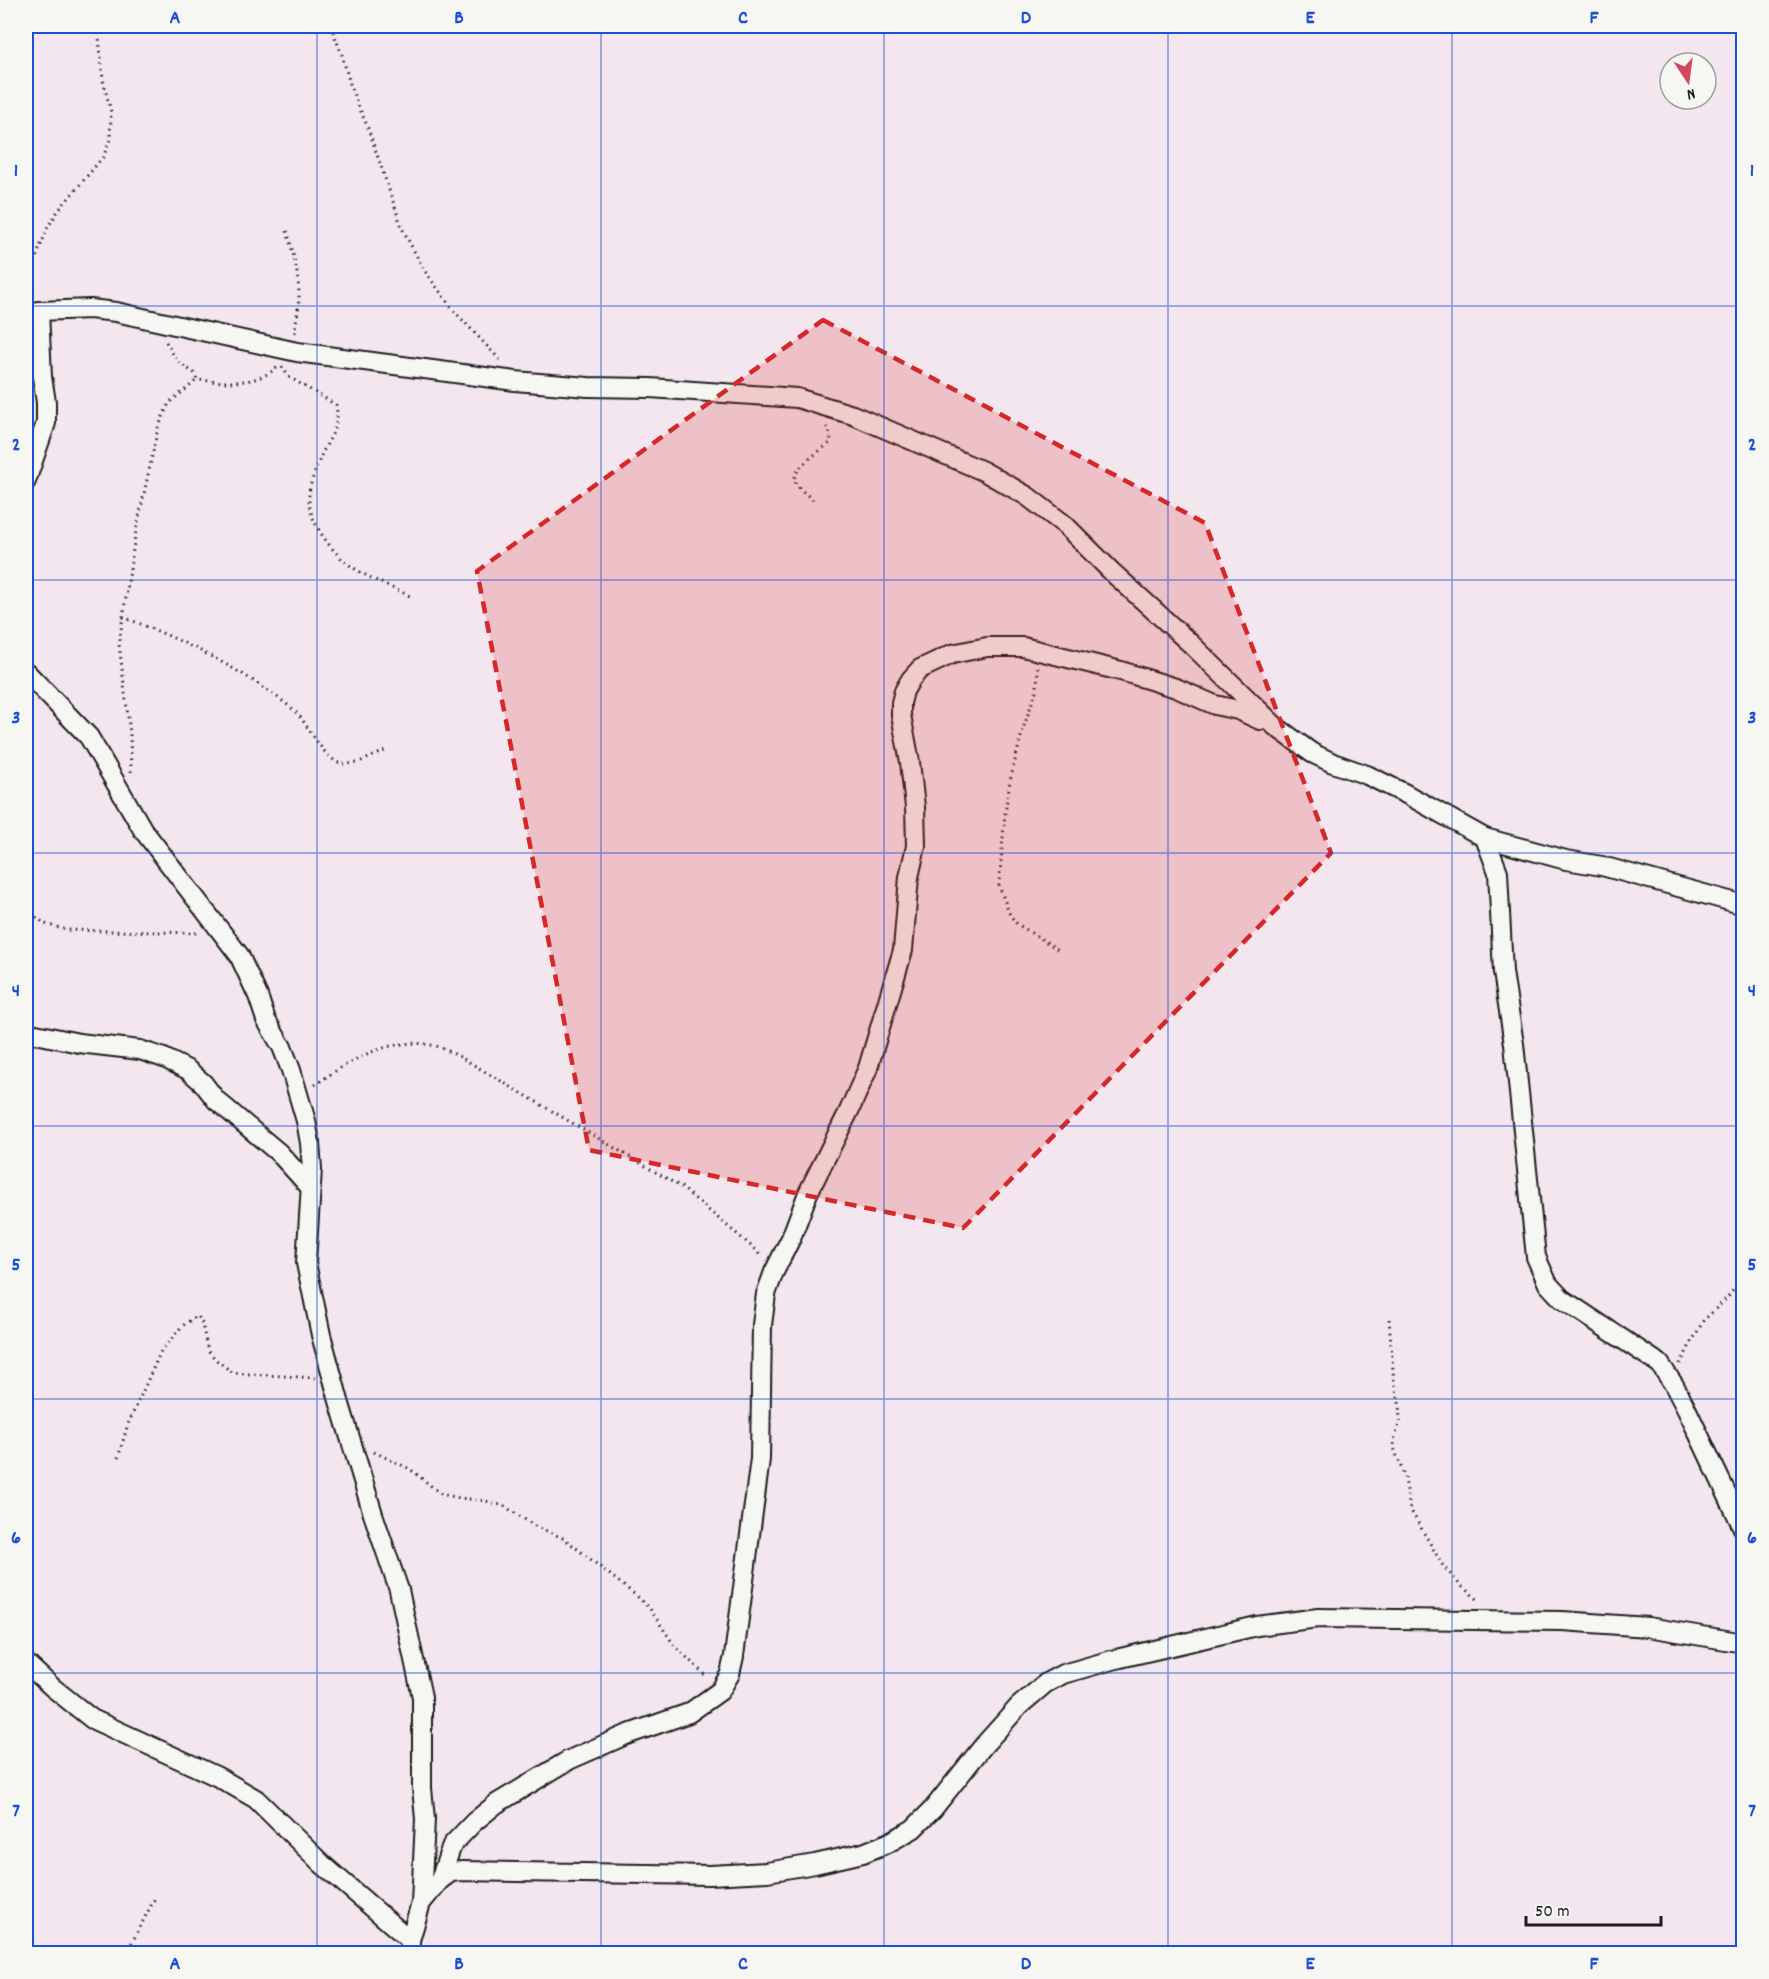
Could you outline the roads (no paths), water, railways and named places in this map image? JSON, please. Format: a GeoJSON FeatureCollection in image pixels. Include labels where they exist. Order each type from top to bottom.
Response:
{"type":"FeatureCollection","features":[{"type":"Feature","properties":{"kind":"street"},"geometry":{"type":"LineString","coordinates":[[26,481],[46,423],[46,402],[32,316],[90,309],[116,312],[297,352],[516,381],[798,398],[853,415],[983,471],[1027,496],[1065,525],[1275,726],[1312,753],[1368,775],[1485,837],[1743,905]]}},
{"type":"Feature","properties":{"kind":"street"},"geometry":{"type":"LineString","coordinates":[[440,1880],[452,1845],[474,1822],[496,1804],[569,1760],[626,1735],[689,1713],[720,1691],[730,1674],[760,1459],[762,1325],[766,1294],[808,1193],[849,1111],[867,1068],[903,950],[909,877],[916,846],[910,762],[901,716],[904,690],[920,669],[952,654],[987,647],[1023,647],[1121,671],[1176,688],[1215,705],[1238,710],[1275,726]]}},
{"type":"Feature","properties":{"kind":"street"},"geometry":{"type":"LineString","coordinates":[[26,672],[90,737],[143,830],[239,955],[266,1020],[282,1047],[299,1096],[310,1143],[312,1169],[309,1186],[306,1263],[332,1378],[399,1590],[422,1697],[422,1788],[425,1819],[421,1903],[410,1947],[256,1799],[218,1777],[92,1719],[26,1663]]}},
{"type":"Feature","properties":{"kind":"street"},"geometry":{"type":"LineString","coordinates":[[1485,837],[1498,872],[1503,972],[1514,1044],[1536,1257],[1548,1284],[1562,1299],[1660,1364],[1674,1385],[1743,1530]]}},
{"type":"Feature","properties":{"kind":"street"},"geometry":{"type":"LineString","coordinates":[[26,1032],[79,1043],[140,1050],[164,1058],[188,1070],[203,1083],[216,1100],[279,1153],[309,1186]]}},
{"type":"Feature","properties":{"kind":"street"},"geometry":{"type":"LineString","coordinates":[[421,1903],[440,1880],[451,1872],[710,1875],[767,1872],[863,1853],[888,1843],[913,1829],[933,1809],[984,1745],[1019,1706],[1046,1683],[1063,1674],[1112,1660],[1257,1626],[1318,1617],[1562,1621],[1648,1627],[1743,1643]]}}]}
